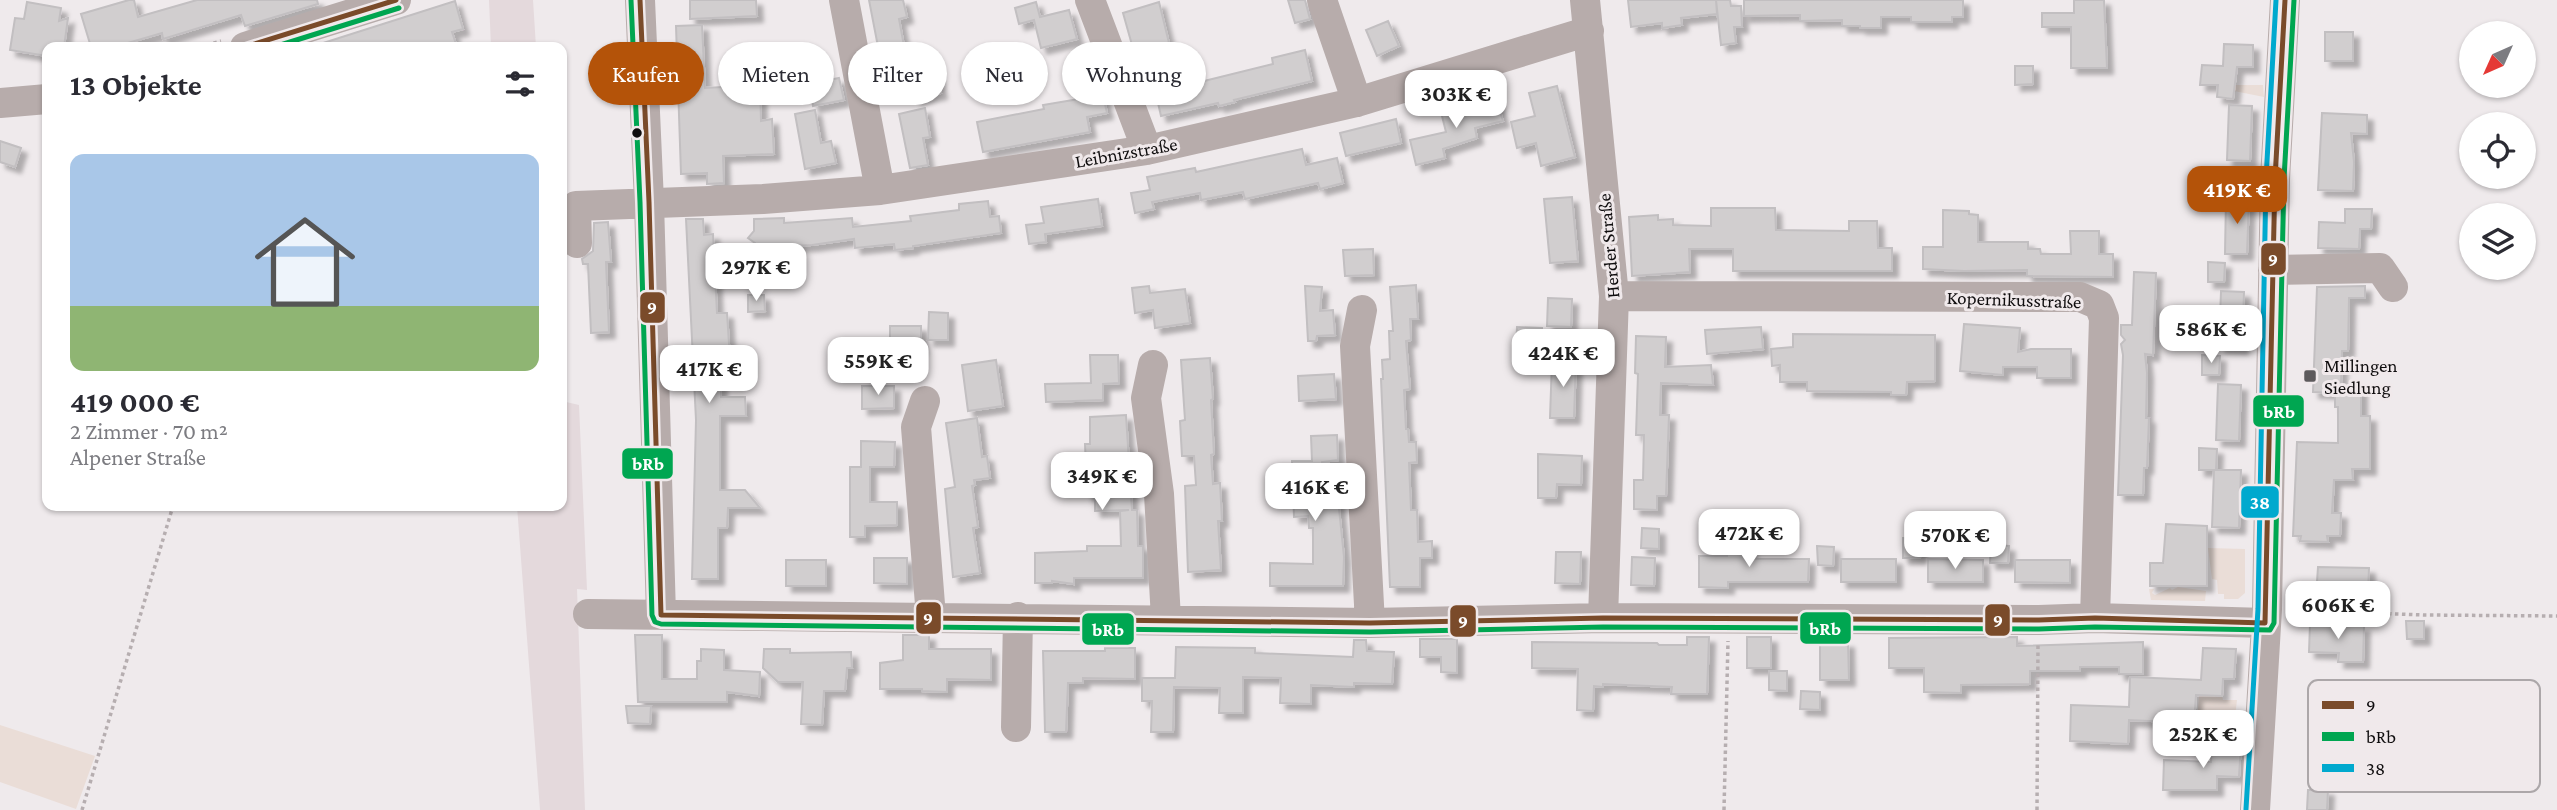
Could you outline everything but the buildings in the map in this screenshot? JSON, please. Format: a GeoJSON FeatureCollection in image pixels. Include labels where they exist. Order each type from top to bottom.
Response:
{"type":"FeatureCollection","features":[{"type":"Feature","properties":{"kind":"street"},"geometry":{"type":"LineString","coordinates":[[279,42],[300,39],[396,0]]}},
{"type":"Feature","properties":{"kind":"street"},"geometry":{"type":"LineString","coordinates":[[640,0],[649,202],[661,615]]}},
{"type":"Feature","properties":{"kind":"street"},"geometry":{"type":"LineString","coordinates":[[844,0],[880,190]]}},
{"type":"Feature","properties":{"kind":"street"},"geometry":{"type":"LineString","coordinates":[[1090,0],[1147,150]]}},
{"type":"Feature","properties":{"kind":"street"},"geometry":{"type":"LineString","coordinates":[[1322,0],[1357,102]]}},
{"type":"Feature","properties":{"kind":"street","name":"Herder Straße"},"geometry":{"type":"LineString","coordinates":[[1585,0],[1614,296],[1603,618]]}},
{"type":"Feature","properties":{"kind":"street"},"geometry":{"type":"LineString","coordinates":[[2255,810],[2266,616],[2273,270],[2285,0]]}},
{"type":"Feature","properties":{"kind":"street","name":"Leibnizstraße"},"geometry":{"type":"LineString","coordinates":[[577,243],[576,206],[763,199],[880,190],[1147,150],[1357,102],[1590,31]]}},
{"type":"Feature","properties":{"kind":"street"},"geometry":{"type":"LineString","coordinates":[[0,103],[42,99]]}},
{"type":"Feature","properties":{"kind":"street"},"geometry":{"type":"LineString","coordinates":[[2273,270],[2380,268],[2393,287]]}},
{"type":"Feature","properties":{"kind":"street","name":"Kopernikusstraße"},"geometry":{"type":"LineString","coordinates":[[1614,296],[2080,298],[2098,305],[2104,318],[2095,618]]}},
{"type":"Feature","properties":{"kind":"street"},"geometry":{"type":"LineString","coordinates":[[1362,310],[1355,346],[1370,623]]}},
{"type":"Feature","properties":{"kind":"street"},"geometry":{"type":"LineString","coordinates":[[1153,365],[1146,398],[1159,494],[1166,619]]}},
{"type":"Feature","properties":{"kind":"street"},"geometry":{"type":"LineString","coordinates":[[925,401],[916,427],[931,617]]}},
{"type":"Feature","properties":{"kind":"street"},"geometry":{"type":"LineString","coordinates":[[588,614],[1370,623],[1603,618],[2039,620],[2266,616]]}},
{"type":"Feature","properties":{"kind":"street"},"geometry":{"type":"LineString","coordinates":[[1016,727],[1018,617]]}},
{"type":"Feature","properties":{"kind":"path"},"geometry":{"type":"LineString","coordinates":[[82,810],[172,511]]}},
{"type":"Feature","properties":{"kind":"path"},"geometry":{"type":"LineString","coordinates":[[2266,616],[2557,616]]}},
{"type":"Feature","properties":{"kind":"path"},"geometry":{"type":"LineString","coordinates":[[1724,810],[1729,618]]}},
{"type":"Feature","properties":{"kind":"path"},"geometry":{"type":"LineString","coordinates":[[2037,810],[2039,620]]}},
{"type":"Feature","properties":{"kind":"shaded area"},"geometry":{"type":"Polygon","coordinates":[[[489,0],[533,0],[536,42],[491,42],[489,0]]]}},
{"type":"Feature","properties":{"kind":"shaded area"},"geometry":{"type":"Polygon","coordinates":[[[2235,85],[2263,85],[2264,97],[2234,91],[2235,85]]]}},
{"type":"Feature","properties":{"kind":"shaded area"},"geometry":{"type":"Polygon","coordinates":[[[567,402],[579,405],[587,590],[577,589],[585,810],[540,810],[517,511],[567,511],[567,402]]]}},
{"type":"Feature","properties":{"kind":"shaded area"},"geometry":{"type":"Polygon","coordinates":[[[2208,548],[2245,549],[2245,593],[2238,599],[2224,599],[2224,594],[2218,594],[2217,580],[2212,579],[2208,548]]]}},
{"type":"Feature","properties":{"kind":"shaded area"},"geometry":{"type":"Polygon","coordinates":[[[2178,587],[2206,591],[2205,601],[2151,600],[2149,589],[2154,589],[2152,593],[2155,595],[2178,587]]]}},
{"type":"Feature","properties":{"kind":"shaded area"},"geometry":{"type":"Polygon","coordinates":[[[2199,695],[2237,700],[2234,725],[2197,723],[2199,695]]]}},
{"type":"Feature","properties":{"kind":"shaded area"},"geometry":{"type":"Polygon","coordinates":[[[0,725],[95,756],[76,809],[0,782],[0,725]]]}},
{"type":"Feature","properties":{"kind":"transit line","name":"9"},"geometry":{"type":"LineString","coordinates":[[261,42],[396,0]]}},
{"type":"Feature","properties":{"kind":"transit line","name":"bRb"},"geometry":{"type":"LineString","coordinates":[[631,0],[640,202],[652,615],[655,622],[1370,632],[1603,627],[2095,627],[2270,630],[2274,623],[2284,179],[2294,0]]}},
{"type":"Feature","properties":{"kind":"transit line","name":"9"},"geometry":{"type":"LineString","coordinates":[[640,0],[649,202],[661,615]]}},
{"type":"Feature","properties":{"kind":"transit line","name":"38"},"geometry":{"type":"LineString","coordinates":[[2246,809],[2258,609],[2266,179],[2276,0]]}},
{"type":"Feature","properties":{"kind":"transit line","name":"9"},"geometry":{"type":"LineString","coordinates":[[2265,623],[2275,179],[2285,0]]}},
{"type":"Feature","properties":{"kind":"transit line","name":"bRb"},"geometry":{"type":"LineString","coordinates":[[290,42],[399,8]]}},
{"type":"Feature","properties":{"kind":"transit line","name":"9"},"geometry":{"type":"LineString","coordinates":[[661,615],[1370,623],[1603,618],[2095,618],[2265,623]]}},
{"type":"Feature","properties":{"kind":"place","name":"Millingen Siedlung"},"geometry":{"type":"Point","coordinates":[2310,376]}}]}
